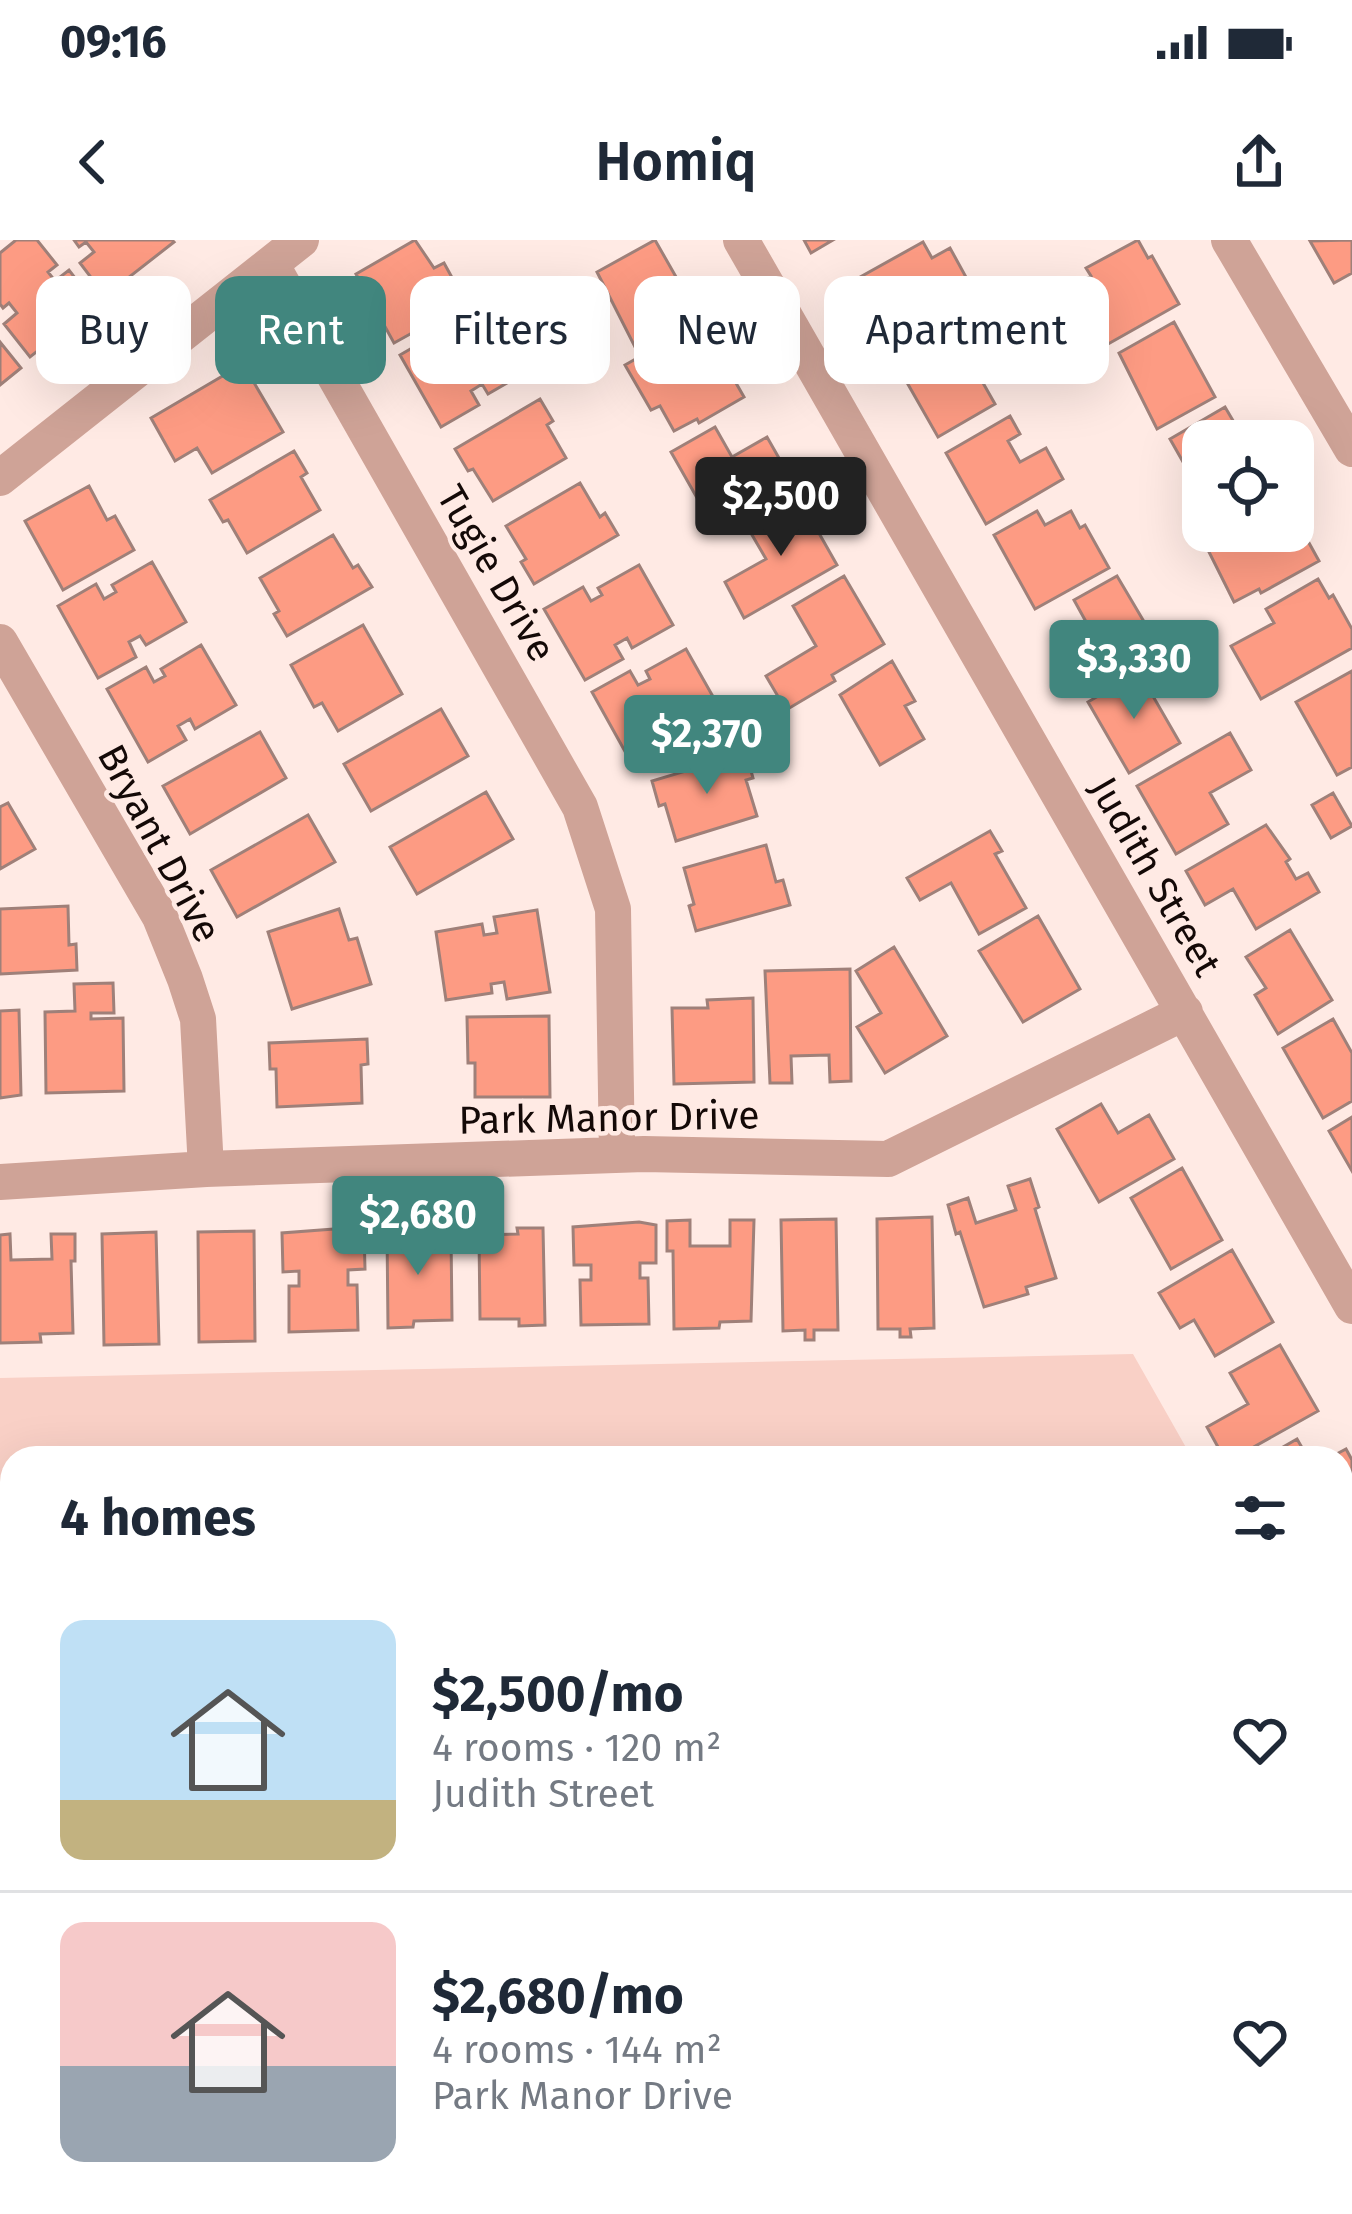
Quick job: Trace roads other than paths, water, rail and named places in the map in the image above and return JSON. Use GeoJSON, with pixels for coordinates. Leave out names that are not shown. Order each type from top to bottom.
{"type":"FeatureCollection","features":[{"type":"Feature","properties":{"kind":"street"},"geometry":{"type":"LineString","coordinates":[[0,478],[301,240]]}},
{"type":"Feature","properties":{"kind":"street","name":"Judith Street"},"geometry":{"type":"LineString","coordinates":[[741,240],[1352,1306]]}},
{"type":"Feature","properties":{"kind":"street"},"geometry":{"type":"LineString","coordinates":[[1229,240],[1352,449]]}},
{"type":"Feature","properties":{"kind":"street","name":"Tugie Drive"},"geometry":{"type":"LineString","coordinates":[[271,264],[580,807],[613,909],[616,1155]]}},
{"type":"Feature","properties":{"kind":"street","name":"Bryant Drive"},"geometry":{"type":"LineString","coordinates":[[0,643],[160,917],[185,980],[198,1019],[206,1169]]}},
{"type":"Feature","properties":{"kind":"street","name":"Park Manor Drive"},"geometry":{"type":"LineString","coordinates":[[0,1181],[616,1155],[888,1159],[1185,1012]]}}]}
